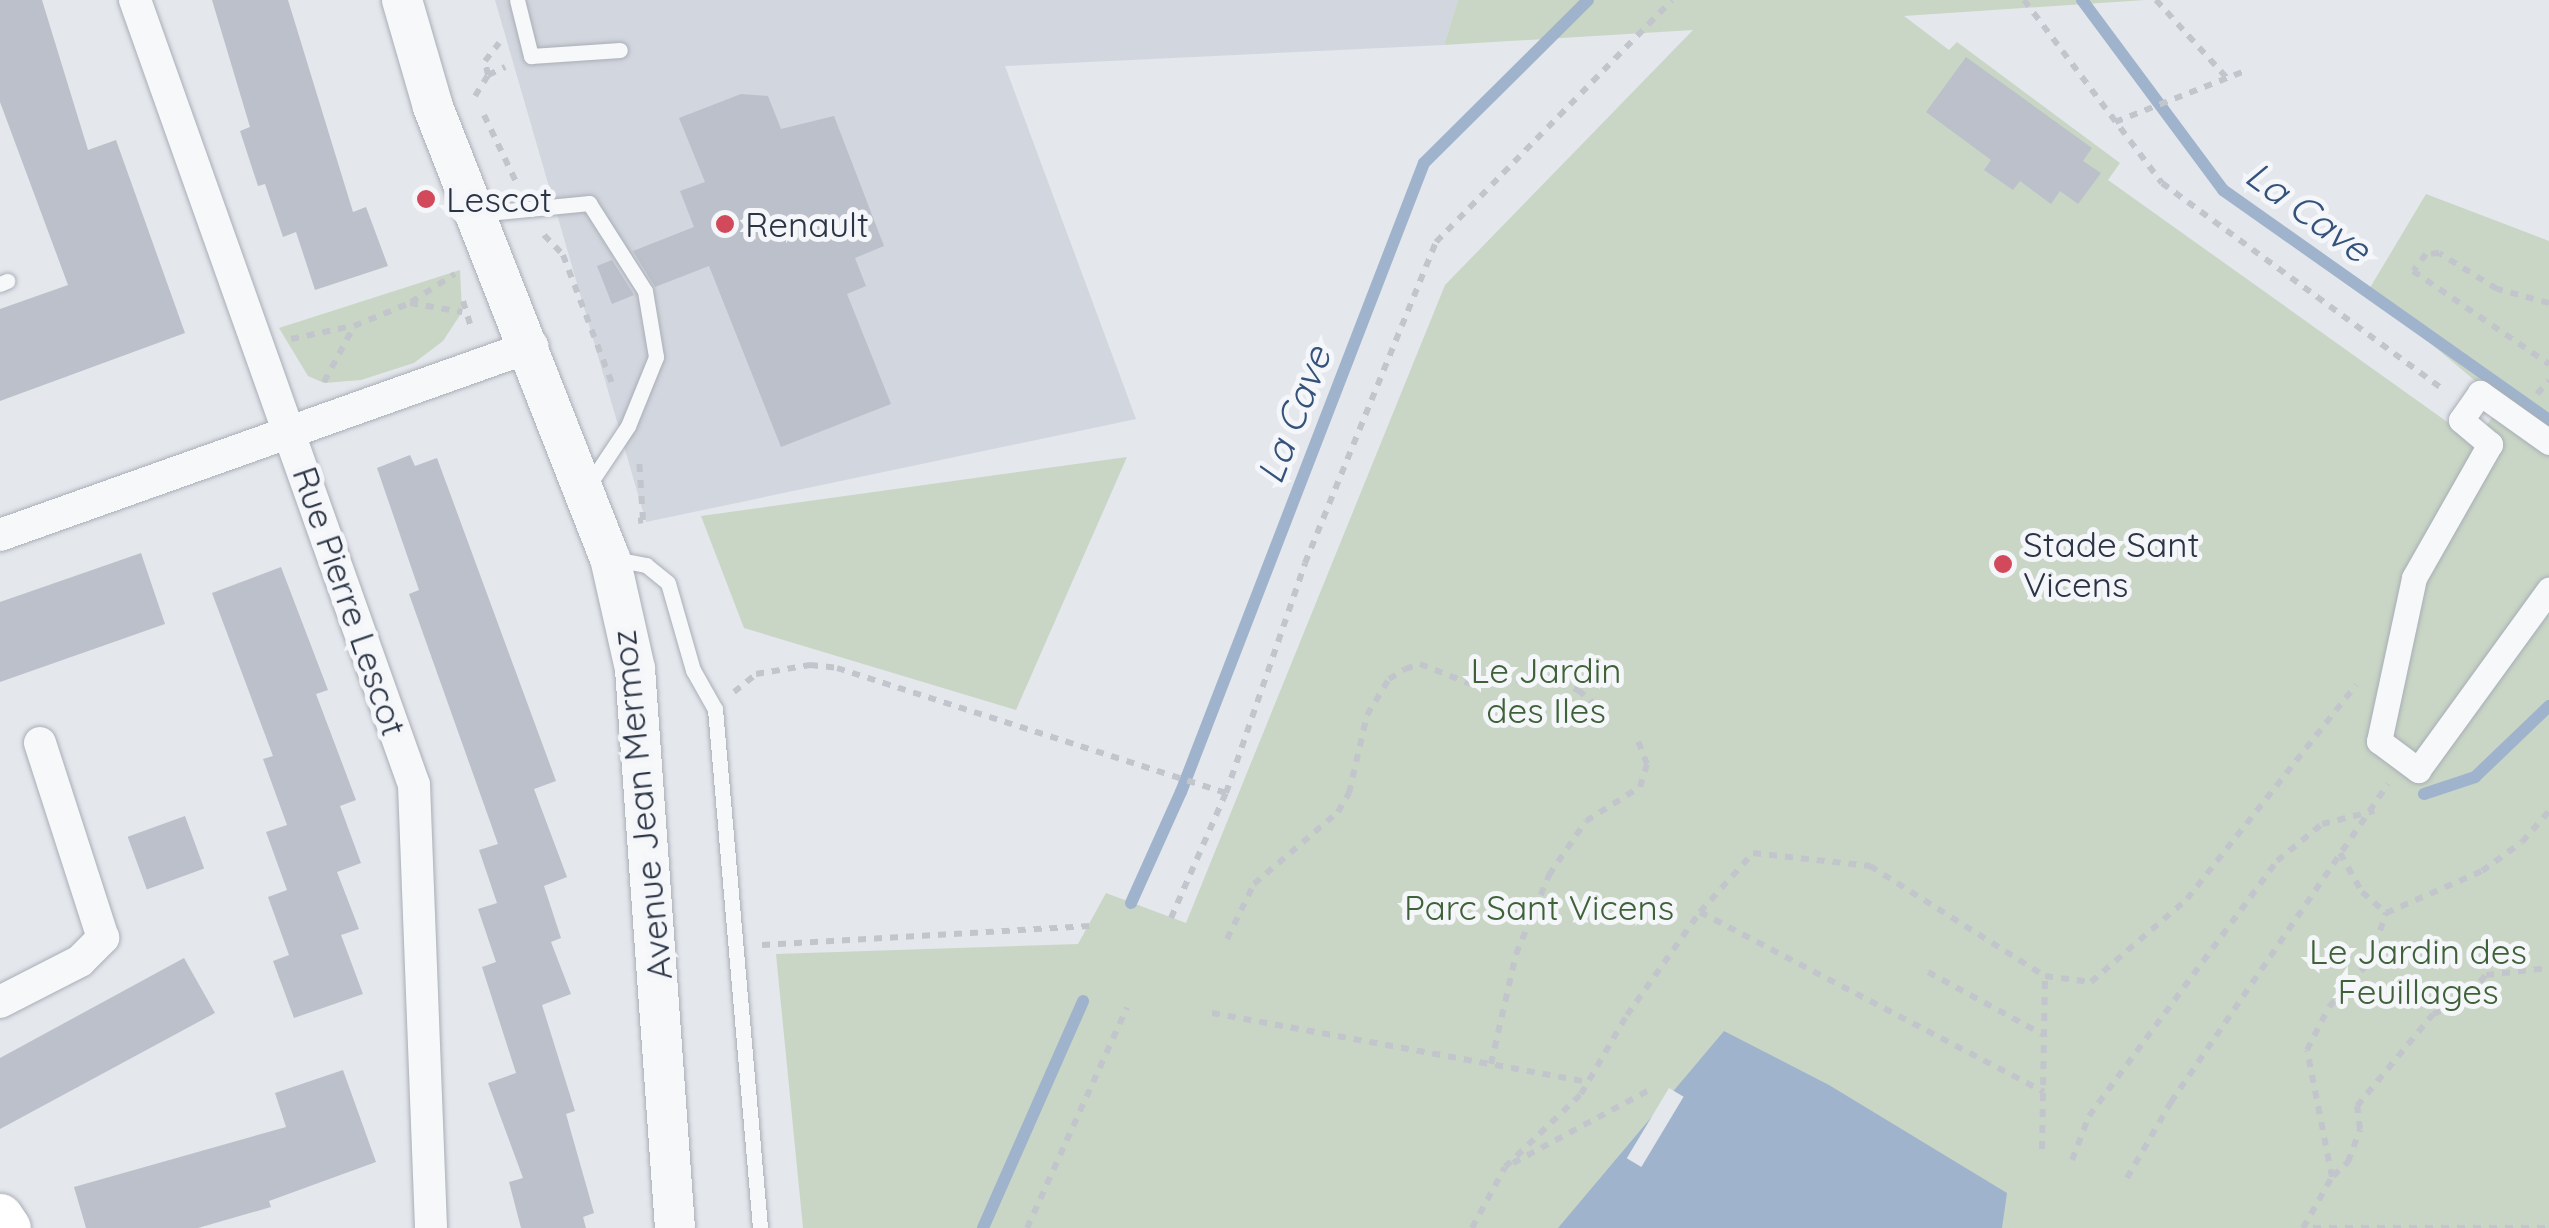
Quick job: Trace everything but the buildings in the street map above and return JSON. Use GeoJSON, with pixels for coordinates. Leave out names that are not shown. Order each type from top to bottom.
{"type":"FeatureCollection","features":[{"type":"Feature","properties":{"kind":"main road"},"geometry":{"type":"LineString","coordinates":[[0,1216],[8,1228]]}},
{"type":"Feature","properties":{"kind":"street","name":"Rue Pierre Lescot"},"geometry":{"type":"LineString","coordinates":[[135,0],[292,432],[414,785],[431,1228]]}},
{"type":"Feature","properties":{"kind":"street","name":"Avenue Jean Mermoz"},"geometry":{"type":"LineString","coordinates":[[402,0],[433,108],[588,488],[606,544],[635,668],[676,1228]]}},
{"type":"Feature","properties":{"kind":"street"},"geometry":{"type":"LineString","coordinates":[[0,536],[532,346]]}},
{"type":"Feature","properties":{"kind":"street"},"geometry":{"type":"LineString","coordinates":[[2549,442],[2480,393],[2461,420],[2490,444],[2414,578],[2379,742],[2418,770],[2549,590]]}},
{"type":"Feature","properties":{"kind":"street"},"geometry":{"type":"LineString","coordinates":[[0,1002],[80,961],[102,938],[40,742]]}},
{"type":"Feature","properties":{"kind":"lane"},"geometry":{"type":"LineString","coordinates":[[517,0],[530,56],[620,50]]}},
{"type":"Feature","properties":{"kind":"lane"},"geometry":{"type":"LineString","coordinates":[[477,214],[527,204],[589,203],[645,291],[656,357],[628,426],[588,488]]}},
{"type":"Feature","properties":{"kind":"lane"},"geometry":{"type":"LineString","coordinates":[[606,544],[646,565],[668,584],[693,670],[715,709],[760,1228]]}},
{"type":"Feature","properties":{"kind":"path"},"geometry":{"type":"LineString","coordinates":[[1171,918],[1226,793],[1305,563],[1436,242],[1672,0]]}},
{"type":"Feature","properties":{"kind":"path"},"geometry":{"type":"LineString","coordinates":[[2024,0],[2162,183],[2470,408]]}},
{"type":"Feature","properties":{"kind":"path"},"geometry":{"type":"LineString","coordinates":[[2156,0],[2227,78]]}},
{"type":"Feature","properties":{"kind":"path"},"geometry":{"type":"LineString","coordinates":[[475,96],[488,75],[512,64]]}},
{"type":"Feature","properties":{"kind":"path"},"geometry":{"type":"LineString","coordinates":[[2114,122],[2248,70]]}},
{"type":"Feature","properties":{"kind":"path"},"geometry":{"type":"LineString","coordinates":[[470,80],[527,204],[563,254],[641,470],[643,520],[606,544]]}},
{"type":"Feature","properties":{"kind":"path"},"geometry":{"type":"LineString","coordinates":[[2549,303],[2497,289],[2439,253],[2426,254],[2412,271],[2549,364]]}},
{"type":"Feature","properties":{"kind":"path"},"geometry":{"type":"LineString","coordinates":[[285,340],[354,326],[410,303],[460,270]]}},
{"type":"Feature","properties":{"kind":"path"},"geometry":{"type":"LineString","coordinates":[[410,303],[462,312]]}},
{"type":"Feature","properties":{"kind":"path"},"geometry":{"type":"LineString","coordinates":[[324,383],[354,326]]}},
{"type":"Feature","properties":{"kind":"path"},"geometry":{"type":"LineString","coordinates":[[2539,392],[2549,381]]}},
{"type":"Feature","properties":{"kind":"path"},"geometry":{"type":"LineString","coordinates":[[1227,939],[1254,884],[1338,812],[1360,751],[1367,715],[1389,679],[1420,664],[1468,683],[1528,678],[1563,684],[1605,713]]}},
{"type":"Feature","properties":{"kind":"path"},"geometry":{"type":"LineString","coordinates":[[715,709],[756,674],[810,665],[837,668],[1226,793]]}},
{"type":"Feature","properties":{"kind":"path"},"geometry":{"type":"LineString","coordinates":[[1472,1228],[1505,1168],[1588,1082],[1700,912],[1754,853],[1870,866],[2045,976],[2091,982],[2171,916],[2330,709],[2351,688],[2394,669]]}},
{"type":"Feature","properties":{"kind":"path"},"geometry":{"type":"LineString","coordinates":[[1491,1064],[1516,954],[1549,875],[1586,821],[1640,787],[1647,764],[1636,736]]}},
{"type":"Feature","properties":{"kind":"path"},"geometry":{"type":"LineString","coordinates":[[2126,1178],[2340,853],[2376,810],[2401,758]]}},
{"type":"Feature","properties":{"kind":"path"},"geometry":{"type":"LineString","coordinates":[[2072,1160],[2089,1116],[2277,861],[2322,824],[2376,810]]}},
{"type":"Feature","properties":{"kind":"path"},"geometry":{"type":"LineString","coordinates":[[2332,1177],[2307,1050],[2329,1007],[2370,961],[2386,914],[2482,871],[2522,842],[2549,812]]}},
{"type":"Feature","properties":{"kind":"path"},"geometry":{"type":"LineString","coordinates":[[2340,853],[2362,892],[2386,914]]}},
{"type":"Feature","properties":{"kind":"path"},"geometry":{"type":"LineString","coordinates":[[1700,912],[2044,1092]]}},
{"type":"Feature","properties":{"kind":"path"},"geometry":{"type":"LineString","coordinates":[[735,946],[1088,926]]}},
{"type":"Feature","properties":{"kind":"path"},"geometry":{"type":"LineString","coordinates":[[2303,1228],[2332,1177],[2348,1162],[2360,1130],[2358,1106],[2433,1014],[2458,1004],[2486,975],[2549,968]]}},
{"type":"Feature","properties":{"kind":"path"},"geometry":{"type":"LineString","coordinates":[[1928,972],[2044,1034]]}},
{"type":"Feature","properties":{"kind":"path"},"geometry":{"type":"LineString","coordinates":[[2042,1149],[2045,976]]}},
{"type":"Feature","properties":{"kind":"path"},"geometry":{"type":"LineString","coordinates":[[1028,1228],[1127,1008]]}},
{"type":"Feature","properties":{"kind":"path"},"geometry":{"type":"LineString","coordinates":[[1212,1013],[1588,1082]]}},
{"type":"Feature","properties":{"kind":"path"},"geometry":{"type":"LineString","coordinates":[[1505,1168],[1653,1088]]}},
{"type":"Feature","properties":{"kind":"path"},"geometry":{"type":"LineString","coordinates":[[2313,1228],[2549,1228]]}},
{"type":"Feature","properties":{"kind":"shaded area"},"geometry":{"type":"Polygon","coordinates":[[[495,0],[1458,0],[1444,45],[1005,66],[1136,419],[646,522],[495,0]]]}},
{"type":"Feature","properties":{"kind":"green space","name":"Parc Sant Vicens"},"geometry":{"type":"Polygon","coordinates":[[[1458,0],[2145,0],[1904,16],[1949,50],[1957,42],[2120,163],[2108,180],[2474,441],[2503,404],[2368,291],[2426,194],[2549,241],[2549,1228],[803,1228],[776,954],[1078,944],[1106,893],[1186,923],[1445,285],[1693,30],[1444,45],[1458,0]]]}},
{"type":"Feature","properties":{"kind":"green space"},"geometry":{"type":"Polygon","coordinates":[[[460,270],[462,312],[443,341],[414,363],[361,380],[324,383],[308,376],[279,328],[460,270]]]}},
{"type":"Feature","properties":{"kind":"green space"},"geometry":{"type":"Polygon","coordinates":[[[1127,457],[1016,710],[744,628],[701,516],[1127,457]]]}},
{"type":"Feature","properties":{"kind":"water"},"geometry":{"type":"Polygon","coordinates":[[[1724,1031],[1829,1085],[2007,1193],[2002,1228],[1558,1228],[1724,1031]]]}},
{"type":"Feature","properties":{"kind":"pier"},"geometry":{"type":"Polygon","coordinates":[[[1669,1088],[1684,1097],[1641,1167],[1627,1158],[1669,1088]]]}},
{"type":"Feature","properties":{"kind":"waterway","name":"La Cave"},"geometry":{"type":"LineString","coordinates":[[1131,903],[1181,792],[1424,163],[1588,0]]}},
{"type":"Feature","properties":{"kind":"waterway","name":"La Cave"},"geometry":{"type":"LineString","coordinates":[[2082,0],[2223,190],[2549,420]]}},
{"type":"Feature","properties":{"kind":"waterway"},"geometry":{"type":"LineString","coordinates":[[2424,794],[2475,777],[2549,706]]}},
{"type":"Feature","properties":{"kind":"waterway","name":"La Cave"},"geometry":{"type":"LineString","coordinates":[[983,1228],[1083,1001]]}},
{"type":"Feature","properties":{"kind":"place","name":"Lescot"},"geometry":{"type":"Point","coordinates":[426,199]}},
{"type":"Feature","properties":{"kind":"place","name":"Renault"},"geometry":{"type":"Point","coordinates":[725,224]}},
{"type":"Feature","properties":{"kind":"place","name":"Stade Sant Vicens"},"geometry":{"type":"Point","coordinates":[2003,564]}},
{"type":"Feature","properties":{"kind":"park label","name":"Le Jardin des Iles"},"geometry":{"type":"Point","coordinates":[1546,690]}},
{"type":"Feature","properties":{"kind":"park label","name":"Le Jardin des Feuillages"},"geometry":{"type":"Point","coordinates":[2418,971]}}]}
